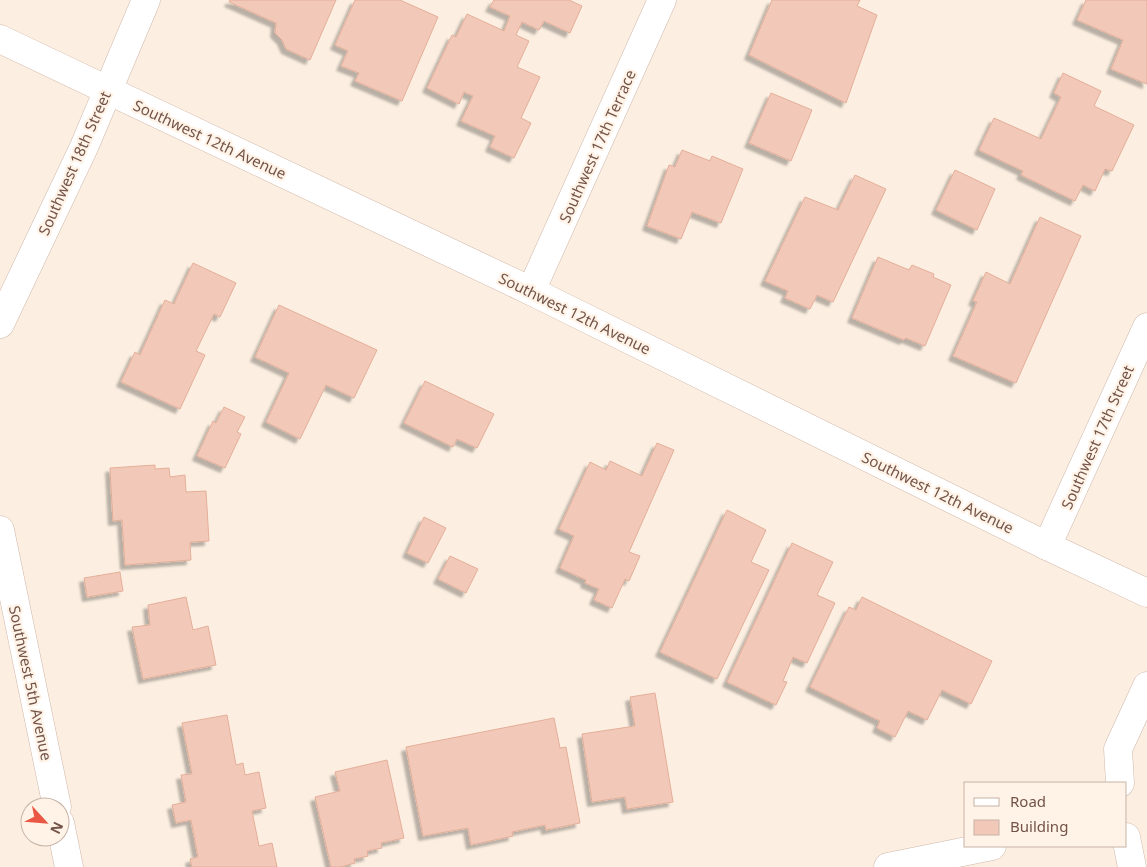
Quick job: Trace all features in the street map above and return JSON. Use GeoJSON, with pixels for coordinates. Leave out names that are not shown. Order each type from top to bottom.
{"type":"FeatureCollection","features":[{"type":"Feature","properties":{"kind":"street","name":"Southwest 18th Street"},"geometry":{"type":"LineString","coordinates":[[0,324],[84,147],[146,0]]}},
{"type":"Feature","properties":{"kind":"street","name":"Southwest 17th Terrace"},"geometry":{"type":"LineString","coordinates":[[531,291],[662,0]]}},
{"type":"Feature","properties":{"kind":"street","name":"Southwest 12th Avenue"},"geometry":{"type":"LineString","coordinates":[[0,39],[531,291],[1047,546],[1147,593]]}},
{"type":"Feature","properties":{"kind":"street","name":"Southwest 17th Street"},"geometry":{"type":"LineString","coordinates":[[1047,546],[1147,327]]}},
{"type":"Feature","properties":{"kind":"street","name":"Southwest 5th Avenue"},"geometry":{"type":"LineString","coordinates":[[0,530],[55,797]]}},
{"type":"Feature","properties":{"kind":"street"},"geometry":{"type":"LineString","coordinates":[[1120,782],[1118,749],[1147,686]]}},
{"type":"Feature","properties":{"kind":"street"},"geometry":{"type":"LineString","coordinates":[[1127,842],[1132,867]]}},
{"type":"Feature","properties":{"kind":"street"},"geometry":{"type":"LineString","coordinates":[[65,847],[69,867]]}},
{"type":"Feature","properties":{"kind":"street"},"geometry":{"type":"LineString","coordinates":[[888,867],[987,847]]}},
{"type":"Feature","properties":{"kind":"building"},"geometry":{"type":"Polygon","coordinates":[[[230,0],[336,0],[310,60],[286,49],[282,40],[275,33],[276,23],[229,2],[230,0]]]}},
{"type":"Feature","properties":{"kind":"building"},"geometry":{"type":"Polygon","coordinates":[[[355,0],[400,0],[438,17],[402,101],[355,81],[359,73],[341,66],[348,51],[335,45],[355,0]]]}},
{"type":"Feature","properties":{"kind":"building"},"geometry":{"type":"Polygon","coordinates":[[[494,0],[569,0],[582,6],[570,33],[544,21],[539,30],[522,22],[516,35],[529,41],[517,67],[540,77],[521,118],[531,123],[514,158],[490,147],[495,136],[461,121],[473,96],[464,92],[459,104],[427,88],[452,35],[456,37],[467,14],[504,31],[510,16],[490,7],[494,0]]]}},
{"type":"Feature","properties":{"kind":"building"},"geometry":{"type":"Polygon","coordinates":[[[772,0],[860,0],[857,6],[877,15],[846,103],[749,55],[772,0]]]}},
{"type":"Feature","properties":{"kind":"building"},"geometry":{"type":"Polygon","coordinates":[[[1086,0],[1147,0],[1147,84],[1111,69],[1123,40],[1077,20],[1086,0]]]}},
{"type":"Feature","properties":{"kind":"building"},"geometry":{"type":"Polygon","coordinates":[[[1063,73],[1101,91],[1094,106],[1134,125],[1112,171],[1105,169],[1095,191],[1083,185],[1075,201],[1021,175],[1023,171],[979,150],[994,118],[1041,139],[1061,97],[1054,93],[1063,73]]]}},
{"type":"Feature","properties":{"kind":"building"},"geometry":{"type":"Polygon","coordinates":[[[771,93],[812,110],[791,161],[749,143],[771,93]]]}},
{"type":"Feature","properties":{"kind":"building"},"geometry":{"type":"Polygon","coordinates":[[[682,150],[710,161],[712,156],[743,169],[721,223],[692,212],[681,239],[647,226],[669,165],[675,167],[682,150]]]}},
{"type":"Feature","properties":{"kind":"building"},"geometry":{"type":"Polygon","coordinates":[[[955,170],[995,189],[977,230],[936,210],[955,170]]]}},
{"type":"Feature","properties":{"kind":"building"},"geometry":{"type":"Polygon","coordinates":[[[855,175],[886,189],[833,302],[817,295],[810,309],[785,298],[788,291],[765,281],[805,197],[838,210],[855,175]]]}},
{"type":"Feature","properties":{"kind":"building"},"geometry":{"type":"Polygon","coordinates":[[[1040,217],[1081,236],[1016,383],[953,356],[977,302],[973,301],[986,272],[1010,284],[1040,217]]]}},
{"type":"Feature","properties":{"kind":"building"},"geometry":{"type":"Polygon","coordinates":[[[878,257],[909,270],[912,265],[934,274],[933,277],[951,285],[925,346],[906,338],[904,340],[852,318],[878,257]]]}},
{"type":"Feature","properties":{"kind":"building"},"geometry":{"type":"Polygon","coordinates":[[[193,263],[236,283],[220,317],[214,314],[196,351],[205,355],[180,409],[121,382],[135,352],[140,355],[165,300],[174,304],[193,263]]]}},
{"type":"Feature","properties":{"kind":"building"},"geometry":{"type":"Polygon","coordinates":[[[279,305],[377,350],[354,398],[326,385],[300,439],[266,422],[289,373],[255,357],[279,305]]]}},
{"type":"Feature","properties":{"kind":"building"},"geometry":{"type":"Polygon","coordinates":[[[425,381],[494,414],[477,448],[457,439],[453,447],[404,423],[425,381]]]}},
{"type":"Feature","properties":{"kind":"building"},"geometry":{"type":"Polygon","coordinates":[[[224,407],[245,417],[237,432],[241,434],[225,468],[197,456],[213,421],[216,423],[224,407]]]}},
{"type":"Feature","properties":{"kind":"building"},"geometry":{"type":"Polygon","coordinates":[[[657,443],[674,450],[629,552],[640,556],[629,581],[625,579],[612,608],[594,600],[599,589],[585,583],[586,580],[560,568],[574,536],[559,529],[590,462],[606,470],[610,461],[642,476],[657,443]]]}},
{"type":"Feature","properties":{"kind":"building"},"geometry":{"type":"Polygon","coordinates":[[[155,465],[155,469],[169,468],[170,477],[185,475],[186,492],[206,491],[209,541],[190,542],[191,560],[125,565],[122,520],[113,521],[110,468],[155,465]]]}},
{"type":"Feature","properties":{"kind":"building"},"geometry":{"type":"Polygon","coordinates":[[[727,510],[766,530],[751,562],[769,570],[717,679],[660,652],[727,510]]]}},
{"type":"Feature","properties":{"kind":"building"},"geometry":{"type":"Polygon","coordinates":[[[424,517],[446,528],[428,563],[407,553],[424,517]]]}},
{"type":"Feature","properties":{"kind":"building"},"geometry":{"type":"Polygon","coordinates":[[[792,543],[833,562],[817,595],[835,603],[807,663],[793,657],[783,681],[787,682],[776,705],[727,682],[792,543]]]}},
{"type":"Feature","properties":{"kind":"building"},"geometry":{"type":"Polygon","coordinates":[[[450,556],[478,569],[466,593],[438,579],[450,556]]]}},
{"type":"Feature","properties":{"kind":"building"},"geometry":{"type":"Polygon","coordinates":[[[120,572],[123,591],[87,597],[84,578],[120,572]]]}},
{"type":"Feature","properties":{"kind":"building"},"geometry":{"type":"Polygon","coordinates":[[[186,597],[193,630],[208,626],[216,665],[143,679],[132,627],[150,625],[148,605],[186,597]]]}},
{"type":"Feature","properties":{"kind":"building"},"geometry":{"type":"Polygon","coordinates":[[[862,597],[992,661],[971,704],[942,690],[927,720],[908,711],[895,737],[877,728],[880,721],[810,687],[849,607],[856,610],[862,597]]]}},
{"type":"Feature","properties":{"kind":"building"},"geometry":{"type":"Polygon","coordinates":[[[655,693],[673,802],[627,809],[625,797],[592,802],[582,734],[635,726],[630,697],[655,693]]]}},
{"type":"Feature","properties":{"kind":"building"},"geometry":{"type":"Polygon","coordinates":[[[227,715],[236,765],[243,763],[245,775],[259,772],[266,808],[252,811],[259,846],[272,843],[277,867],[192,867],[190,859],[198,857],[191,820],[176,823],[172,805],[186,802],[181,775],[192,774],[182,723],[227,715]]]}},
{"type":"Feature","properties":{"kind":"building"},"geometry":{"type":"Polygon","coordinates":[[[554,718],[560,748],[566,747],[580,823],[546,830],[545,825],[512,832],[513,836],[471,845],[468,828],[423,836],[406,747],[554,718]]]}},
{"type":"Feature","properties":{"kind":"building"},"geometry":{"type":"Polygon","coordinates":[[[387,760],[404,838],[381,843],[382,848],[367,851],[368,856],[354,859],[355,863],[331,867],[315,797],[340,791],[335,772],[387,760]]]}}]}
